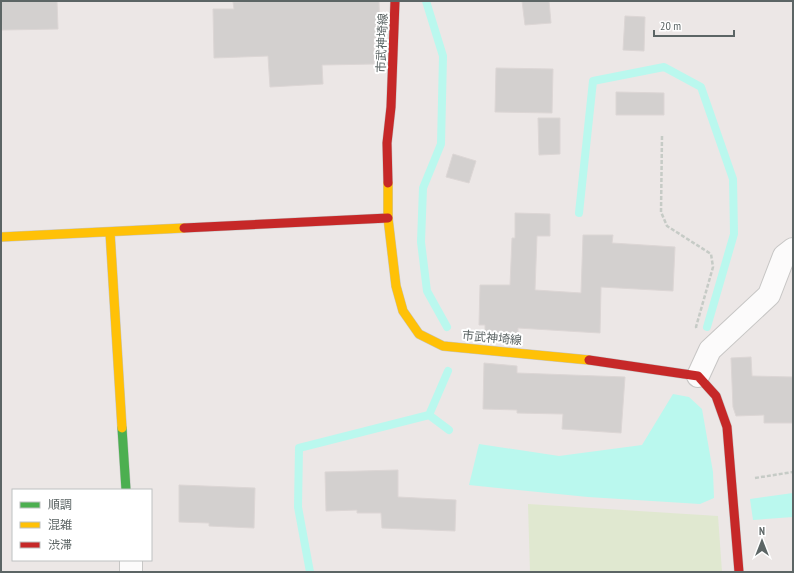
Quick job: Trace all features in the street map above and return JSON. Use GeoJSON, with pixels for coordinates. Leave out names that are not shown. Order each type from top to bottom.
{"type":"FeatureCollection","features":[{"type":"Feature","properties":{"kind":"main road","name":"市武神埼線"},"geometry":{"type":"LineString","coordinates":[[395,1],[391,107],[387,143],[388,218],[396,286],[403,311],[419,334],[443,346],[618,362],[698,376]]}},
{"type":"Feature","properties":{"kind":"main road"},"geometry":{"type":"LineString","coordinates":[[1,237],[388,218]]}},
{"type":"Feature","properties":{"kind":"main road"},"geometry":{"type":"LineString","coordinates":[[110,232],[126,489]]}},
{"type":"Feature","properties":{"kind":"main road"},"geometry":{"type":"LineString","coordinates":[[698,376],[716,396],[727,427],[733,482],[739,572]]}},
{"type":"Feature","properties":{"kind":"street"},"geometry":{"type":"LineString","coordinates":[[698,376],[710,350],[769,295],[784,256],[793,249]]}},
{"type":"Feature","properties":{"kind":"street"},"geometry":{"type":"LineString","coordinates":[[131,561],[131,572]]}},
{"type":"Feature","properties":{"kind":"path"},"geometry":{"type":"LineString","coordinates":[[662,136],[661,212],[667,226],[711,254],[713,267],[696,327],[710,350]]}},
{"type":"Feature","properties":{"kind":"path"},"geometry":{"type":"LineString","coordinates":[[733,482],[793,472]]}},
{"type":"Feature","properties":{"kind":"green space"},"geometry":{"type":"Polygon","coordinates":[[[528,504],[718,516],[722,572],[530,572],[528,504]]]}},
{"type":"Feature","properties":{"kind":"water"},"geometry":{"type":"Polygon","coordinates":[[[673,394],[689,397],[702,409],[713,472],[714,498],[700,504],[588,497],[469,485],[479,444],[559,456],[642,445],[673,394]]]}},
{"type":"Feature","properties":{"kind":"water"},"geometry":{"type":"Polygon","coordinates":[[[793,493],[793,517],[753,520],[750,499],[793,493]]]}},
{"type":"Feature","properties":{"kind":"building"},"geometry":{"type":"Polygon","coordinates":[[[1,1],[57,1],[58,29],[2,30],[1,1]]]}},
{"type":"Feature","properties":{"kind":"building"},"geometry":{"type":"Polygon","coordinates":[[[379,1],[380,38],[374,38],[374,64],[322,65],[323,84],[270,87],[268,56],[214,58],[213,9],[234,9],[233,2],[379,1]]]}},
{"type":"Feature","properties":{"kind":"building"},"geometry":{"type":"Polygon","coordinates":[[[522,1],[549,1],[551,23],[525,25],[522,1]]]}},
{"type":"Feature","properties":{"kind":"building"},"geometry":{"type":"Polygon","coordinates":[[[625,16],[645,17],[644,51],[623,50],[625,16]]]}},
{"type":"Feature","properties":{"kind":"building"},"geometry":{"type":"Polygon","coordinates":[[[496,68],[553,69],[552,113],[495,112],[496,68]]]}},
{"type":"Feature","properties":{"kind":"building"},"geometry":{"type":"Polygon","coordinates":[[[616,92],[664,93],[664,115],[616,115],[616,92]]]}},
{"type":"Feature","properties":{"kind":"building"},"geometry":{"type":"Polygon","coordinates":[[[538,118],[560,118],[560,154],[539,155],[538,118]]]}},
{"type":"Feature","properties":{"kind":"building"},"geometry":{"type":"Polygon","coordinates":[[[453,154],[476,161],[469,183],[446,177],[453,154]]]}},
{"type":"Feature","properties":{"kind":"building"},"geometry":{"type":"Polygon","coordinates":[[[515,213],[550,214],[550,236],[537,236],[535,290],[581,293],[583,235],[613,235],[612,243],[675,247],[673,291],[601,287],[600,333],[518,328],[518,341],[485,337],[485,325],[479,325],[480,285],[510,285],[512,238],[515,238],[515,213]]]}},
{"type":"Feature","properties":{"kind":"building"},"geometry":{"type":"Polygon","coordinates":[[[751,357],[752,376],[793,377],[793,423],[764,423],[764,415],[736,416],[733,407],[731,358],[751,357]]]}},
{"type":"Feature","properties":{"kind":"building"},"geometry":{"type":"Polygon","coordinates":[[[484,363],[517,366],[517,373],[625,377],[621,433],[562,429],[563,414],[517,413],[517,410],[483,409],[484,363]]]}},
{"type":"Feature","properties":{"kind":"building"},"geometry":{"type":"Polygon","coordinates":[[[398,470],[398,497],[456,500],[455,531],[382,528],[381,513],[357,513],[357,510],[326,511],[325,472],[398,470]]]}},
{"type":"Feature","properties":{"kind":"building"},"geometry":{"type":"Polygon","coordinates":[[[179,485],[255,488],[254,528],[209,526],[209,523],[179,522],[179,485]]]}},
{"type":"Feature","properties":{"kind":"waterway"},"geometry":{"type":"LineString","coordinates":[[426,1],[443,56],[441,144],[423,188],[421,242],[427,291],[447,327]]}},
{"type":"Feature","properties":{"kind":"waterway"},"geometry":{"type":"LineString","coordinates":[[579,213],[593,81],[664,67],[701,87],[733,179],[734,234],[707,327]]}},
{"type":"Feature","properties":{"kind":"waterway"},"geometry":{"type":"LineString","coordinates":[[310,572],[298,507],[299,448],[429,415],[448,371]]}},
{"type":"Feature","properties":{"kind":"waterway"},"geometry":{"type":"LineString","coordinates":[[429,415],[449,430]]}},
{"type":"Feature","properties":{"kind":"traffic: fast"},"geometry":{"type":"LineString","coordinates":[[122,428],[126,489]]}},
{"type":"Feature","properties":{"kind":"traffic: slow"},"geometry":{"type":"LineString","coordinates":[[388,183],[388,218],[396,286],[403,311],[419,334],[443,346],[589,360]]}},
{"type":"Feature","properties":{"kind":"traffic: slow"},"geometry":{"type":"LineString","coordinates":[[1,237],[184,228]]}},
{"type":"Feature","properties":{"kind":"traffic: slow"},"geometry":{"type":"LineString","coordinates":[[110,232],[122,428]]}},
{"type":"Feature","properties":{"kind":"traffic: jam"},"geometry":{"type":"LineString","coordinates":[[388,183],[387,143],[391,107],[395,1]]}},
{"type":"Feature","properties":{"kind":"traffic: jam"},"geometry":{"type":"LineString","coordinates":[[184,228],[388,218]]}},
{"type":"Feature","properties":{"kind":"traffic: jam"},"geometry":{"type":"LineString","coordinates":[[589,360],[698,376],[716,396],[727,427],[739,572]]}}]}
